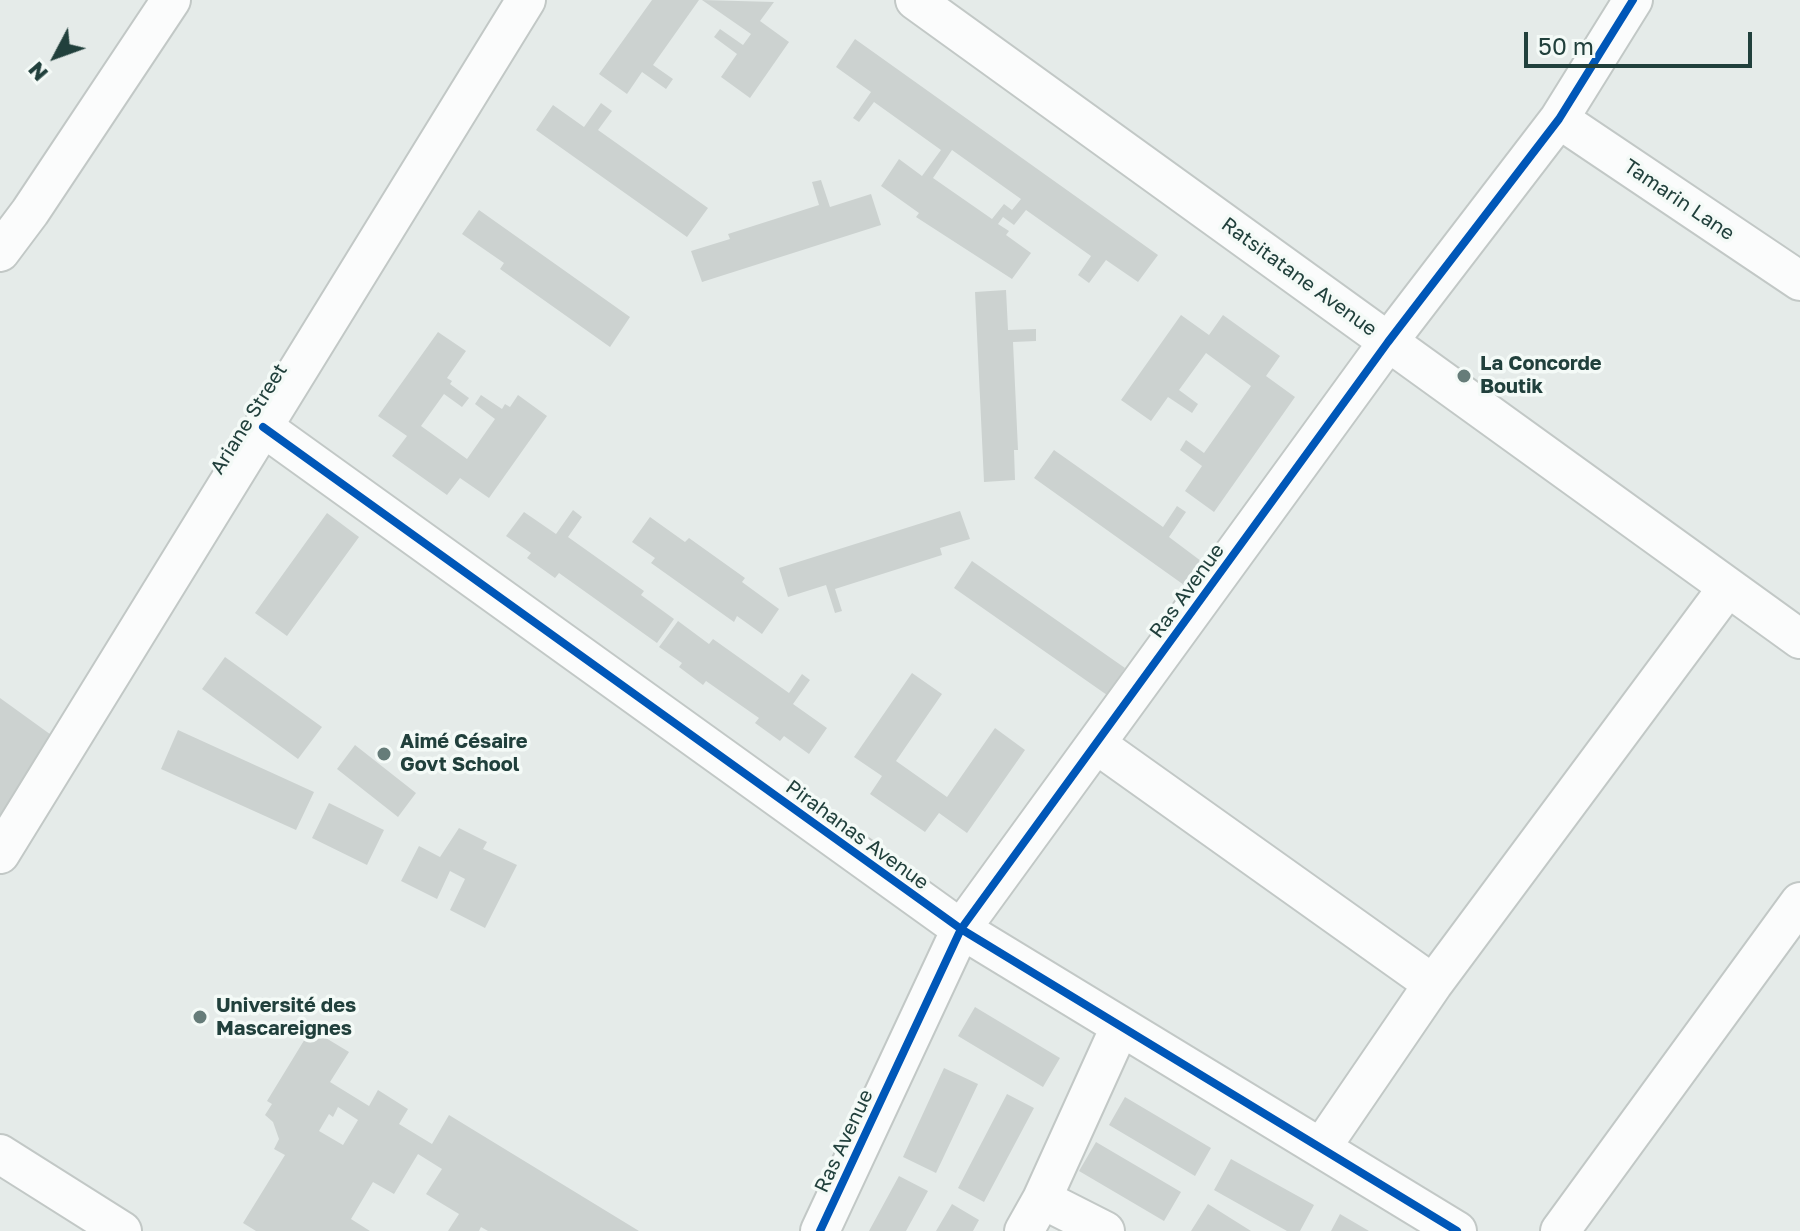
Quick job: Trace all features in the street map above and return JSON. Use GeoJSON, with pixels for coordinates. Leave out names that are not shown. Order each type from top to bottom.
{"type":"FeatureCollection","features":[{"type":"Feature","properties":{"kind":"street"},"geometry":{"type":"LineString","coordinates":[[3,241],[30,212],[171,0]]}},
{"type":"Feature","properties":{"kind":"street","name":"Ariane Street"},"geometry":{"type":"LineString","coordinates":[[0,854],[526,0]]}},
{"type":"Feature","properties":{"kind":"street","name":"Ratsitatane Avenue"},"geometry":{"type":"LineString","coordinates":[[915,0],[1800,639]]}},
{"type":"Feature","properties":{"kind":"street","name":"Ras Avenue"},"geometry":{"type":"LineString","coordinates":[[820,1231],[961,929],[1388,342],[1559,119],[1633,0]]}},
{"type":"Feature","properties":{"kind":"street","name":"Tamarin Lane"},"geometry":{"type":"LineString","coordinates":[[1559,119],[1800,281]]}},
{"type":"Feature","properties":{"kind":"street","name":"Pirahanas Avenue"},"geometry":{"type":"LineString","coordinates":[[263,427],[961,929],[1457,1231]]}},
{"type":"Feature","properties":{"kind":"street"},"geometry":{"type":"LineString","coordinates":[[1321,1148],[1433,984],[1728,587]]}},
{"type":"Feature","properties":{"kind":"street"},"geometry":{"type":"LineString","coordinates":[[1096,744],[1433,984]]}},
{"type":"Feature","properties":{"kind":"street"},"geometry":{"type":"LineString","coordinates":[[1560,1231],[1800,902]]}},
{"type":"Feature","properties":{"kind":"street"},"geometry":{"type":"LineString","coordinates":[[1105,1231],[1033,1215],[1120,1027]]}},
{"type":"Feature","properties":{"kind":"street"},"geometry":{"type":"LineString","coordinates":[[0,1154],[122,1231]]}},
{"type":"Feature","properties":{"kind":"building"},"geometry":{"type":"Polygon","coordinates":[[[652,0],[699,0],[653,65],[673,79],[666,89],[642,72],[627,94],[599,74],[652,0]]]}},
{"type":"Feature","properties":{"kind":"building"},"geometry":{"type":"Polygon","coordinates":[[[702,0],[774,2],[760,21],[789,42],[750,98],[721,77],[737,54],[714,37],[720,29],[743,45],[751,34],[702,0]]]}},
{"type":"Feature","properties":{"kind":"building"},"geometry":{"type":"Polygon","coordinates":[[[855,39],[1158,255],[1138,282],[1106,260],[1089,283],[1078,275],[1091,256],[1026,210],[1014,225],[1003,217],[998,224],[1009,231],[1006,235],[1031,253],[1012,279],[916,217],[919,213],[881,186],[899,159],[922,176],[941,150],[874,102],[859,122],[853,118],[871,92],[836,67],[855,39]],[[952,150],[933,178],[992,219],[1004,204],[1012,210],[1021,199],[952,150]]]}},
{"type":"Feature","properties":{"kind":"building"},"geometry":{"type":"Polygon","coordinates":[[[601,103],[612,111],[598,130],[708,208],[687,237],[536,130],[553,105],[584,127],[601,103]]]}},
{"type":"Feature","properties":{"kind":"building"},"geometry":{"type":"Polygon","coordinates":[[[821,180],[830,207],[871,194],[881,225],[702,282],[691,251],[730,239],[728,234],[819,205],[812,182],[821,180]]]}},
{"type":"Feature","properties":{"kind":"building"},"geometry":{"type":"Polygon","coordinates":[[[479,210],[630,317],[610,347],[500,269],[504,263],[462,234],[479,210]]]}},
{"type":"Feature","properties":{"kind":"building"},"geometry":{"type":"Polygon","coordinates":[[[1006,290],[1008,330],[1036,329],[1036,341],[1013,342],[1018,450],[1014,450],[1015,480],[984,482],[975,292],[1006,290]]]}},
{"type":"Feature","properties":{"kind":"building"},"geometry":{"type":"Polygon","coordinates":[[[1181,315],[1209,335],[1223,315],[1280,356],[1266,376],[1295,397],[1214,512],[1185,491],[1202,466],[1180,450],[1186,440],[1204,453],[1251,386],[1206,353],[1179,390],[1198,404],[1192,413],[1168,397],[1151,421],[1121,400],[1181,315]]]}},
{"type":"Feature","properties":{"kind":"building"},"geometry":{"type":"Polygon","coordinates":[[[438,332],[466,351],[447,378],[452,381],[450,384],[469,398],[462,407],[444,394],[421,426],[467,459],[495,419],[475,404],[481,395],[502,409],[505,404],[510,407],[518,395],[547,416],[489,498],[460,478],[447,495],[392,456],[407,436],[378,416],[438,332]]]}},
{"type":"Feature","properties":{"kind":"building"},"geometry":{"type":"Polygon","coordinates":[[[1054,450],[1163,527],[1177,506],[1186,512],[1169,537],[1201,561],[1184,585],[1034,478],[1054,450]]]}},
{"type":"Feature","properties":{"kind":"building"},"geometry":{"type":"Polygon","coordinates":[[[573,510],[582,517],[568,537],[644,591],[641,595],[674,619],[657,643],[559,573],[555,578],[527,558],[531,553],[506,536],[524,512],[556,534],[573,510]]]}},
{"type":"Feature","properties":{"kind":"building"},"geometry":{"type":"Polygon","coordinates":[[[960,511],[970,539],[940,548],[942,555],[835,589],[842,611],[835,613],[826,585],[788,597],[779,568],[960,511]]]}},
{"type":"Feature","properties":{"kind":"building"},"geometry":{"type":"Polygon","coordinates":[[[327,513],[359,537],[287,636],[255,613],[327,513]]]}},
{"type":"Feature","properties":{"kind":"building"},"geometry":{"type":"Polygon","coordinates":[[[650,517],[685,542],[689,538],[745,578],[742,582],[779,609],[762,634],[737,616],[734,622],[651,563],[655,558],[632,542],[650,517]]]}},
{"type":"Feature","properties":{"kind":"building"},"geometry":{"type":"Polygon","coordinates":[[[972,561],[1125,668],[1107,695],[954,588],[972,561]]]}},
{"type":"Feature","properties":{"kind":"building"},"geometry":{"type":"Polygon","coordinates":[[[678,621],[709,644],[713,639],[789,693],[802,674],[810,680],[793,704],[827,728],[809,754],[784,736],[780,741],[755,723],[759,718],[706,681],[703,685],[679,667],[682,663],[659,647],[678,621]]]}},
{"type":"Feature","properties":{"kind":"building"},"geometry":{"type":"Polygon","coordinates":[[[225,657],[322,727],[298,759],[202,689],[225,657]]]}},
{"type":"Feature","properties":{"kind":"building"},"geometry":{"type":"Polygon","coordinates":[[[912,673],[942,694],[896,761],[947,797],[995,728],[1025,750],[967,833],[939,813],[925,832],[870,794],[882,776],[854,757],[912,673]]]}},
{"type":"Feature","properties":{"kind":"building"},"geometry":{"type":"Polygon","coordinates":[[[0,698],[54,737],[0,819],[0,698]]]}},
{"type":"Feature","properties":{"kind":"building"},"geometry":{"type":"Polygon","coordinates":[[[178,730],[314,792],[296,830],[161,769],[178,730]]]}},
{"type":"Feature","properties":{"kind":"building"},"geometry":{"type":"Polygon","coordinates":[[[355,745],[416,793],[398,817],[337,769],[355,745]]]}},
{"type":"Feature","properties":{"kind":"building"},"geometry":{"type":"Polygon","coordinates":[[[329,803],[384,830],[367,865],[312,838],[329,803]]]}},
{"type":"Feature","properties":{"kind":"building"},"geometry":{"type":"Polygon","coordinates":[[[459,828],[487,842],[483,849],[517,865],[485,928],[450,910],[465,879],[450,871],[437,899],[401,881],[419,846],[440,857],[459,828]]]}},
{"type":"Feature","properties":{"kind":"building"},"geometry":{"type":"Polygon","coordinates":[[[975,1007],[1060,1058],[1043,1087],[958,1036],[975,1007]]]}},
{"type":"Feature","properties":{"kind":"building","name":"Université des Mascareignes"},"geometry":{"type":"Polygon","coordinates":[[[311,1029],[349,1052],[330,1082],[369,1106],[378,1090],[408,1109],[399,1124],[432,1144],[449,1115],[639,1231],[488,1231],[481,1227],[479,1231],[448,1231],[459,1214],[426,1194],[442,1169],[418,1154],[394,1194],[373,1182],[351,1219],[370,1231],[256,1231],[243,1223],[285,1155],[274,1149],[279,1139],[273,1122],[265,1115],[272,1104],[267,1101],[311,1029]],[[338,1107],[333,1117],[329,1114],[319,1131],[343,1145],[358,1120],[338,1107]]]}},
{"type":"Feature","properties":{"kind":"building"},"geometry":{"type":"Polygon","coordinates":[[[944,1068],[978,1084],[936,1173],[903,1157],[944,1068]]]}},
{"type":"Feature","properties":{"kind":"building"},"geometry":{"type":"Polygon","coordinates":[[[1007,1094],[1034,1108],[984,1202],[958,1188],[1007,1094]]]}},
{"type":"Feature","properties":{"kind":"building"},"geometry":{"type":"Polygon","coordinates":[[[1125,1097],[1211,1148],[1195,1176],[1109,1125],[1125,1097]]]}},
{"type":"Feature","properties":{"kind":"building"},"geometry":{"type":"Polygon","coordinates":[[[1096,1142],[1181,1192],[1164,1221],[1079,1171],[1096,1142]]]}},
{"type":"Feature","properties":{"kind":"building"},"geometry":{"type":"Polygon","coordinates":[[[1231,1159],[1314,1205],[1300,1231],[1287,1231],[1214,1190],[1231,1159]]]}},
{"type":"Feature","properties":{"kind":"building"},"geometry":{"type":"Polygon","coordinates":[[[899,1176],[928,1191],[906,1231],[869,1231],[899,1176]]]}},
{"type":"Feature","properties":{"kind":"building"},"geometry":{"type":"Polygon","coordinates":[[[952,1204],[979,1220],[973,1231],[936,1231],[952,1204]]]}},
{"type":"Feature","properties":{"kind":"building"},"geometry":{"type":"Polygon","coordinates":[[[1208,1204],[1251,1231],[1191,1231],[1208,1204]]]}},
{"type":"Feature","properties":{"kind":"building"},"geometry":{"type":"Polygon","coordinates":[[[1340,1214],[1369,1231],[1331,1231],[1340,1214]]]}},
{"type":"Feature","properties":{"kind":"cycle path"},"geometry":{"type":"LineString","coordinates":[[820,1231],[961,929],[1388,342],[1559,119],[1633,0]]}},
{"type":"Feature","properties":{"kind":"cycle path"},"geometry":{"type":"LineString","coordinates":[[263,427],[961,929],[1457,1231]]}},
{"type":"Feature","properties":{"kind":"place","name":"La Concorde Boutik"},"geometry":{"type":"Point","coordinates":[1464,376]}},
{"type":"Feature","properties":{"kind":"place","name":"Aimé Césaire Govt School"},"geometry":{"type":"Point","coordinates":[384,754]}},
{"type":"Feature","properties":{"kind":"place","name":"Université des Mascareignes"},"geometry":{"type":"Point","coordinates":[200,1017]}}]}
